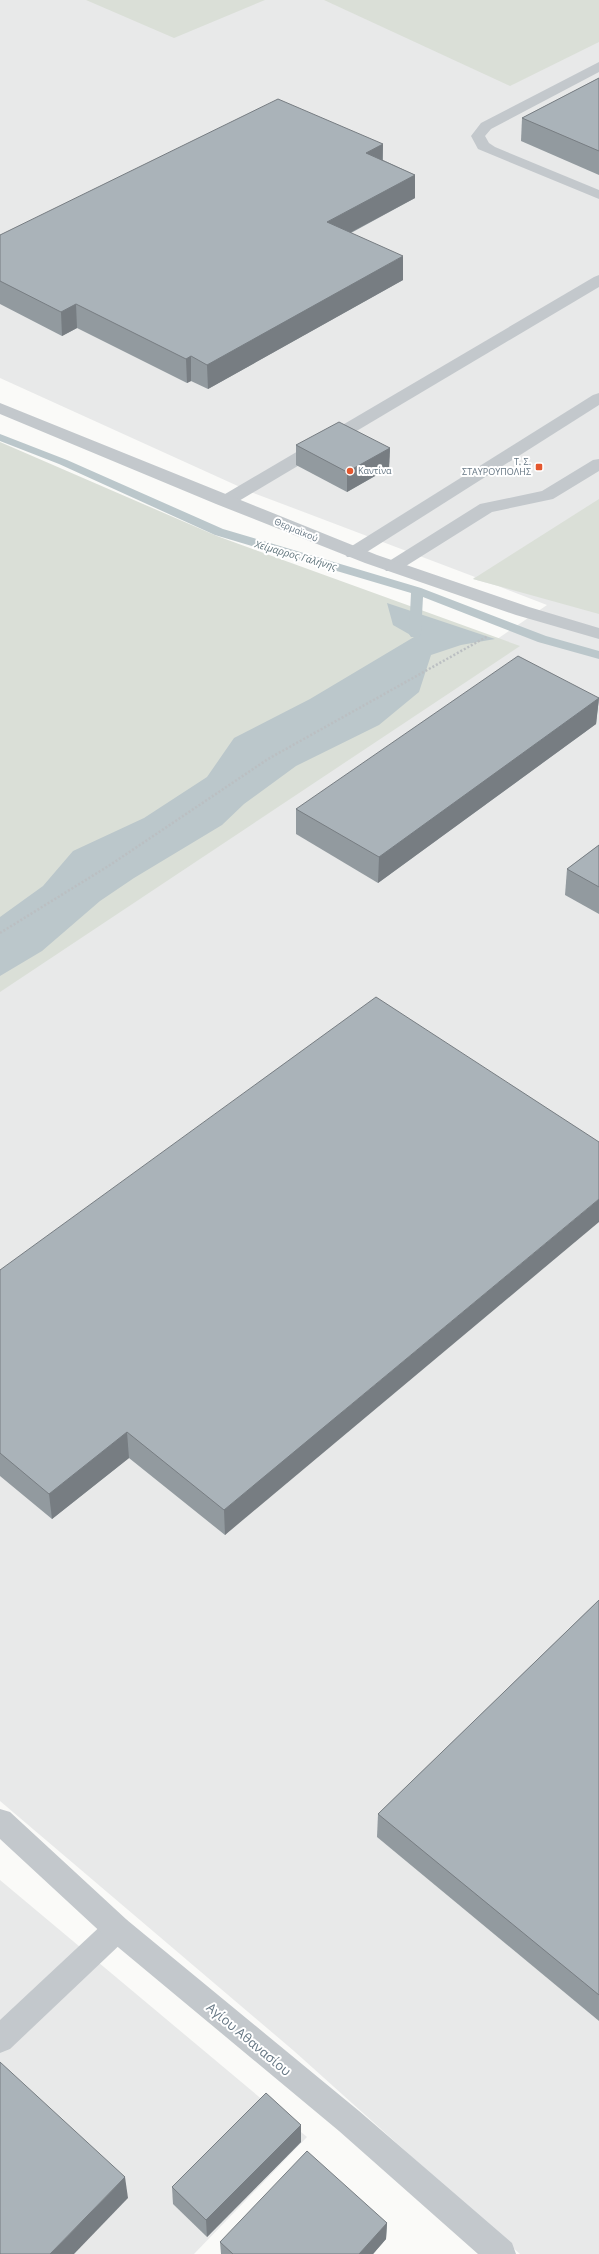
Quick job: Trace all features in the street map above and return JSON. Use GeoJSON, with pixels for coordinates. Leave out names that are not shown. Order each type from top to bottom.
{"type":"FeatureCollection","features":[{"type":"Feature","properties":{"kind":"street"},"geometry":{"type":"LineString","coordinates":[[599,66],[486,126],[478,136],[483,146],[490,150],[599,195]]}},
{"type":"Feature","properties":{"kind":"street"},"geometry":{"type":"LineString","coordinates":[[226,501],[599,280]]}},
{"type":"Feature","properties":{"kind":"street"},"geometry":{"type":"LineString","coordinates":[[354,553],[599,398]]}},
{"type":"Feature","properties":{"kind":"street","name":"Θερμαϊκού"},"geometry":{"type":"LineString","coordinates":[[0,408],[354,553],[448,588],[599,634]]}},
{"type":"Feature","properties":{"kind":"street"},"geometry":{"type":"LineString","coordinates":[[392,567],[486,508],[547,495],[599,464]]}},
{"type":"Feature","properties":{"kind":"street","name":"Αγίου Αθανασίου"},"geometry":{"type":"LineString","coordinates":[[0,1822],[117,1929],[349,2121],[500,2254]]}},
{"type":"Feature","properties":{"kind":"street"},"geometry":{"type":"LineString","coordinates":[[0,2038],[117,1929]]}},
{"type":"Feature","properties":{"kind":"path"},"geometry":{"type":"LineString","coordinates":[[0,932],[110,865],[268,759],[529,613]]}},
{"type":"Feature","properties":{"kind":"shaded area"},"geometry":{"type":"Polygon","coordinates":[[[0,0],[599,0],[599,2254],[520,2254],[294,2051],[0,1801],[0,980],[547,605],[498,586],[473,579],[475,577],[251,492],[0,378],[0,0]]]}},
{"type":"Feature","properties":{"kind":"shaded area"},"geometry":{"type":"Polygon","coordinates":[[[86,0],[265,0],[174,38],[86,0]]]}},
{"type":"Feature","properties":{"kind":"shaded area"},"geometry":{"type":"Polygon","coordinates":[[[324,0],[599,0],[599,42],[510,86],[324,0]]]}},
{"type":"Feature","properties":{"kind":"shaded area"},"geometry":{"type":"Polygon","coordinates":[[[0,442],[217,536],[520,646],[0,992],[0,442]]]}},
{"type":"Feature","properties":{"kind":"shaded area"},"geometry":{"type":"Polygon","coordinates":[[[599,499],[599,614],[473,579],[599,499]]]}},
{"type":"Feature","properties":{"kind":"shaded area"},"geometry":{"type":"Polygon","coordinates":[[[387,603],[495,639],[461,645],[431,655],[419,692],[379,725],[296,766],[244,804],[222,825],[134,878],[100,901],[42,951],[0,976],[0,917],[43,886],[73,851],[144,818],[207,777],[234,738],[310,699],[414,637],[393,625],[387,603]]]}},
{"type":"Feature","properties":{"kind":"shaded area"},"geometry":{"type":"Polygon","coordinates":[[[0,1880],[307,2137],[194,2254],[0,2254],[0,1880]]]}},
{"type":"Feature","properties":{"kind":"building"},"geometry":{"type":"Polygon","coordinates":[[[599,78],[599,151],[522,118],[599,78]]]}},
{"type":"Feature","properties":{"kind":"building"},"geometry":{"type":"Polygon","coordinates":[[[278,99],[383,144],[366,153],[415,175],[327,222],[403,256],[207,365],[191,356],[186,359],[76,304],[61,312],[0,281],[0,235],[278,99]]]}},
{"type":"Feature","properties":{"kind":"building"},"geometry":{"type":"Polygon","coordinates":[[[339,422],[390,448],[347,472],[296,445],[339,422]]]}},
{"type":"Feature","properties":{"kind":"building"},"geometry":{"type":"Polygon","coordinates":[[[518,656],[599,698],[379,857],[296,809],[518,656]]]}},
{"type":"Feature","properties":{"kind":"building"},"geometry":{"type":"Polygon","coordinates":[[[599,845],[599,887],[567,869],[599,845]]]}},
{"type":"Feature","properties":{"kind":"building"},"geometry":{"type":"Polygon","coordinates":[[[376,997],[599,1142],[599,1199],[224,1510],[127,1432],[49,1494],[0,1453],[0,1270],[376,997]]]}},
{"type":"Feature","properties":{"kind":"building"},"geometry":{"type":"Polygon","coordinates":[[[599,1600],[599,1995],[378,1814],[599,1600]]]}},
{"type":"Feature","properties":{"kind":"building"},"geometry":{"type":"Polygon","coordinates":[[[0,2062],[125,2177],[50,2254],[0,2254],[0,2062]]]}},
{"type":"Feature","properties":{"kind":"building"},"geometry":{"type":"Polygon","coordinates":[[[266,2093],[301,2125],[206,2220],[172,2187],[266,2093]]]}},
{"type":"Feature","properties":{"kind":"building"},"geometry":{"type":"Polygon","coordinates":[[[307,2151],[387,2223],[359,2254],[233,2254],[220,2242],[307,2151]]]}},
{"type":"Feature","properties":{"kind":"waterway","name":"Χείμαρρος Γαλήνης"},"geometry":{"type":"LineString","coordinates":[[0,437],[63,462],[219,532],[417,591]]}},
{"type":"Feature","properties":{"kind":"waterway"},"geometry":{"type":"LineString","coordinates":[[415,634],[417,591]]}},
{"type":"Feature","properties":{"kind":"waterway","name":"Χείμαρρος Γαλήνης"},"geometry":{"type":"LineString","coordinates":[[417,591],[542,639],[599,655]]}},
{"type":"Feature","properties":{"kind":"place","name":"Τ. Σ. ΣΤΑΥΡΟΥΠΟΛΗΣ"},"geometry":{"type":"Point","coordinates":[539,467]}},
{"type":"Feature","properties":{"kind":"place","name":"Καντίνα"},"geometry":{"type":"Point","coordinates":[350,471]}}]}
